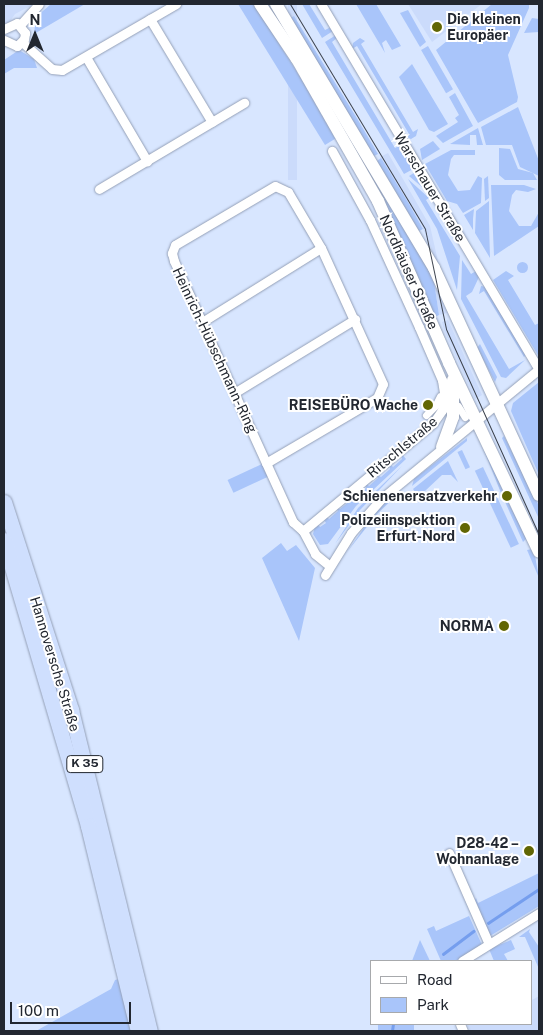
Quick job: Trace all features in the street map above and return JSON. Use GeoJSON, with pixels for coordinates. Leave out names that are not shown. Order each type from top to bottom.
{"type":"FeatureCollection","features":[{"type":"Feature","properties":{"kind":"highway","name":"Hannoversche Straße"},"geometry":{"type":"LineString","coordinates":[[4,502],[71,710],[150,1031]]}},
{"type":"Feature","properties":{"kind":"highway","name":"Hannoversche Straße"},"geometry":{"type":"LineString","coordinates":[[4,540],[88,826],[138,1031]]}},
{"type":"Feature","properties":{"kind":"main road","name":"Nordhäuser Straße"},"geometry":{"type":"LineString","coordinates":[[260,4],[297,59],[378,201],[449,363],[471,419],[539,552]]}},
{"type":"Feature","properties":{"kind":"main road","name":"Nordhäuser Straße"},"geometry":{"type":"LineString","coordinates":[[276,4],[412,228],[497,403],[539,496]]}},
{"type":"Feature","properties":{"kind":"main road"},"geometry":{"type":"LineString","coordinates":[[442,447],[451,424],[455,404],[449,363]]}},
{"type":"Feature","properties":{"kind":"street"},"geometry":{"type":"LineString","coordinates":[[20,25],[39,4]]}},
{"type":"Feature","properties":{"kind":"street"},"geometry":{"type":"LineString","coordinates":[[4,53],[7,43],[22,42],[56,70],[86,57],[176,4]]}},
{"type":"Feature","properties":{"kind":"street","name":"Warschauer Straße"},"geometry":{"type":"LineString","coordinates":[[321,4],[539,369]]}},
{"type":"Feature","properties":{"kind":"street"},"geometry":{"type":"LineString","coordinates":[[150,19],[212,122]]}},
{"type":"Feature","properties":{"kind":"street"},"geometry":{"type":"LineString","coordinates":[[4,29],[10,24],[20,25]]}},
{"type":"Feature","properties":{"kind":"street"},"geometry":{"type":"LineString","coordinates":[[20,25],[25,33],[22,42]]}},
{"type":"Feature","properties":{"kind":"street"},"geometry":{"type":"LineString","coordinates":[[86,57],[147,160]]}},
{"type":"Feature","properties":{"kind":"street"},"geometry":{"type":"LineString","coordinates":[[100,189],[244,103]]}},
{"type":"Feature","properties":{"kind":"street","name":"Ritschlstraße"},"geometry":{"type":"LineString","coordinates":[[303,531],[433,423],[442,410],[445,399],[442,380],[382,246],[332,151]]}},
{"type":"Feature","properties":{"kind":"street","name":"Heinrich-Hübschmann-Ring"},"geometry":{"type":"LineString","coordinates":[[266,463],[377,398],[382,392],[383,384],[321,248],[288,192],[275,186],[175,245],[174,261],[202,322],[234,393],[266,463],[293,522],[303,531],[309,547],[330,566]]}},
{"type":"Feature","properties":{"kind":"street"},"geometry":{"type":"LineString","coordinates":[[202,322],[321,248]]}},
{"type":"Feature","properties":{"kind":"street"},"geometry":{"type":"LineString","coordinates":[[234,393],[354,319]]}},
{"type":"Feature","properties":{"kind":"street"},"geometry":{"type":"LineString","coordinates":[[326,575],[330,566],[365,516],[471,419],[497,403],[539,369]]}},
{"type":"Feature","properties":{"kind":"street"},"geometry":{"type":"LineString","coordinates":[[440,433],[451,401]]}},
{"type":"Feature","properties":{"kind":"street","name":"Ritschlstraße"},"geometry":{"type":"LineString","coordinates":[[426,415],[436,406],[451,401]]}},
{"type":"Feature","properties":{"kind":"street","name":"Nordhäuser Straße"},"geometry":{"type":"LineString","coordinates":[[451,401],[471,419]]}},
{"type":"Feature","properties":{"kind":"street"},"geometry":{"type":"LineString","coordinates":[[449,853],[489,944]]}},
{"type":"Feature","properties":{"kind":"street"},"geometry":{"type":"LineString","coordinates":[[464,960],[539,913]]}},
{"type":"Feature","properties":{"kind":"shaded area"},"geometry":{"type":"Polygon","coordinates":[[[4,4],[34,4],[15,14],[4,30],[4,4]]]}},
{"type":"Feature","properties":{"kind":"shaded area"},"geometry":{"type":"Polygon","coordinates":[[[288,4],[297,4],[297,180],[288,180],[288,4]]]}},
{"type":"Feature","properties":{"kind":"shaded area","name":"Die kleinen Europäer"},"geometry":{"type":"Polygon","coordinates":[[[408,4],[482,4],[432,42],[408,4]]]}},
{"type":"Feature","properties":{"kind":"shaded area"},"geometry":{"type":"Polygon","coordinates":[[[388,153],[430,226],[440,270],[422,226],[380,157],[388,153]]]}},
{"type":"Feature","properties":{"kind":"shaded area"},"geometry":{"type":"Polygon","coordinates":[[[433,275],[443,295],[447,313],[439,315],[433,275]]]}},
{"type":"Feature","properties":{"kind":"shaded area"},"geometry":{"type":"Polygon","coordinates":[[[448,320],[482,395],[475,399],[444,330],[442,322],[448,320]]]}},
{"type":"Feature","properties":{"kind":"shaded area"},"geometry":{"type":"Polygon","coordinates":[[[539,996],[539,1031],[470,1031],[467,1025],[533,1025],[533,999],[539,996]]]}},
{"type":"Feature","properties":{"kind":"green space"},"geometry":{"type":"Polygon","coordinates":[[[51,4],[85,4],[34,34],[36,17],[51,4]]]}},
{"type":"Feature","properties":{"kind":"green space"},"geometry":{"type":"Polygon","coordinates":[[[238,4],[254,4],[338,137],[325,145],[238,4]]]}},
{"type":"Feature","properties":{"kind":"green space"},"geometry":{"type":"Polygon","coordinates":[[[302,4],[309,4],[325,30],[331,27],[333,31],[322,38],[302,4]]]}},
{"type":"Feature","properties":{"kind":"green space"},"geometry":{"type":"Polygon","coordinates":[[[356,4],[376,4],[401,46],[392,50],[386,40],[382,43],[385,53],[356,4]]]}},
{"type":"Feature","properties":{"kind":"green space"},"geometry":{"type":"Polygon","coordinates":[[[492,4],[529,4],[529,8],[508,55],[518,97],[517,102],[478,123],[436,50],[492,4]]]}},
{"type":"Feature","properties":{"kind":"green space"},"geometry":{"type":"Polygon","coordinates":[[[408,10],[426,42],[420,47],[400,13],[408,10]]]}},
{"type":"Feature","properties":{"kind":"green space"},"geometry":{"type":"Polygon","coordinates":[[[294,16],[378,154],[374,156],[291,18],[294,16]]]}},
{"type":"Feature","properties":{"kind":"green space"},"geometry":{"type":"Polygon","coordinates":[[[532,18],[539,19],[539,32],[524,33],[532,18]]]}},
{"type":"Feature","properties":{"kind":"green space"},"geometry":{"type":"Polygon","coordinates":[[[336,35],[337,38],[332,42],[395,148],[401,145],[415,168],[404,174],[325,42],[336,35]]]}},
{"type":"Feature","properties":{"kind":"green space"},"geometry":{"type":"Polygon","coordinates":[[[360,38],[365,41],[361,44],[413,132],[418,129],[416,136],[411,139],[405,137],[409,134],[357,46],[352,49],[353,43],[360,38]]]}},
{"type":"Feature","properties":{"kind":"green space"},"geometry":{"type":"Polygon","coordinates":[[[428,46],[453,89],[446,93],[421,50],[428,46]]]}},
{"type":"Feature","properties":{"kind":"green space"},"geometry":{"type":"Polygon","coordinates":[[[19,50],[34,59],[37,68],[14,68],[4,74],[4,60],[19,50]]]}},
{"type":"Feature","properties":{"kind":"green space"},"geometry":{"type":"Polygon","coordinates":[[[412,64],[448,124],[434,132],[429,130],[399,77],[412,64]]]}},
{"type":"Feature","properties":{"kind":"green space"},"geometry":{"type":"Polygon","coordinates":[[[455,93],[473,126],[443,143],[436,136],[458,122],[455,118],[459,115],[449,97],[455,93]]]}},
{"type":"Feature","properties":{"kind":"green space"},"geometry":{"type":"Polygon","coordinates":[[[518,107],[539,161],[539,176],[520,167],[512,145],[486,145],[481,127],[518,107]]]}},
{"type":"Feature","properties":{"kind":"green space"},"geometry":{"type":"Polygon","coordinates":[[[478,128],[483,145],[477,145],[476,135],[470,135],[470,145],[450,144],[478,128]]]}},
{"type":"Feature","properties":{"kind":"green space"},"geometry":{"type":"Polygon","coordinates":[[[433,141],[440,149],[422,160],[420,149],[433,141]]]}},
{"type":"Feature","properties":{"kind":"green space"},"geometry":{"type":"Polygon","coordinates":[[[499,148],[510,149],[518,169],[533,173],[537,180],[505,180],[499,175],[499,148]]]}},
{"type":"Feature","properties":{"kind":"green space"},"geometry":{"type":"Polygon","coordinates":[[[451,150],[475,150],[475,155],[454,155],[451,159],[448,175],[458,191],[470,190],[478,176],[482,178],[481,203],[463,213],[457,204],[447,201],[425,164],[451,150]]]}},
{"type":"Feature","properties":{"kind":"green space"},"geometry":{"type":"Polygon","coordinates":[[[381,158],[423,229],[419,231],[377,161],[381,158]]]}},
{"type":"Feature","properties":{"kind":"green space"},"geometry":{"type":"Polygon","coordinates":[[[369,166],[433,275],[439,315],[433,318],[402,241],[365,168],[369,166]]]}},
{"type":"Feature","properties":{"kind":"green space"},"geometry":{"type":"Polygon","coordinates":[[[417,171],[429,193],[409,176],[417,171]]]}},
{"type":"Feature","properties":{"kind":"green space"},"geometry":{"type":"Polygon","coordinates":[[[488,176],[489,198],[485,201],[484,179],[488,176]]]}},
{"type":"Feature","properties":{"kind":"green space"},"geometry":{"type":"Polygon","coordinates":[[[408,179],[429,198],[426,200],[460,256],[457,290],[437,229],[408,179]]]}},
{"type":"Feature","properties":{"kind":"green space"},"geometry":{"type":"Polygon","coordinates":[[[491,185],[524,185],[536,189],[528,192],[516,190],[512,195],[509,211],[519,226],[531,226],[539,212],[539,226],[494,256],[491,185]]]}},
{"type":"Feature","properties":{"kind":"green space"},"geometry":{"type":"Polygon","coordinates":[[[489,201],[490,258],[475,233],[476,211],[489,201]]]}},
{"type":"Feature","properties":{"kind":"green space"},"geometry":{"type":"Polygon","coordinates":[[[474,209],[473,219],[473,230],[464,215],[474,209]]]}},
{"type":"Feature","properties":{"kind":"green space"},"geometry":{"type":"Polygon","coordinates":[[[462,260],[471,274],[476,271],[479,277],[472,292],[466,296],[509,369],[525,360],[506,378],[501,377],[461,299],[462,260]]]}},
{"type":"Feature","properties":{"kind":"green space"},"geometry":{"type":"Polygon","coordinates":[[[520,262],[524,262],[527,267],[526,271],[520,272],[517,269],[517,265],[520,262]]]}},
{"type":"Feature","properties":{"kind":"green space"},"geometry":{"type":"Polygon","coordinates":[[[506,271],[514,276],[508,280],[535,325],[539,323],[539,357],[493,280],[506,271]]]}},
{"type":"Feature","properties":{"kind":"green space"},"geometry":{"type":"Polygon","coordinates":[[[481,286],[486,287],[526,355],[524,357],[484,291],[479,294],[481,286]]]}},
{"type":"Feature","properties":{"kind":"green space"},"geometry":{"type":"Polygon","coordinates":[[[480,344],[497,377],[495,382],[477,348],[480,344]]]}},
{"type":"Feature","properties":{"kind":"green space"},"geometry":{"type":"Polygon","coordinates":[[[539,382],[539,475],[511,411],[513,403],[539,382]]]}},
{"type":"Feature","properties":{"kind":"green space"},"geometry":{"type":"Polygon","coordinates":[[[504,436],[539,506],[539,519],[502,438],[504,436]]]}},
{"type":"Feature","properties":{"kind":"green space"},"geometry":{"type":"Polygon","coordinates":[[[467,438],[467,441],[412,486],[414,479],[467,438]]]}},
{"type":"Feature","properties":{"kind":"green space"},"geometry":{"type":"Polygon","coordinates":[[[483,448],[504,492],[501,493],[483,448]]]}},
{"type":"Feature","properties":{"kind":"green space"},"geometry":{"type":"Polygon","coordinates":[[[462,450],[470,467],[465,469],[457,452],[462,450]]]}},
{"type":"Feature","properties":{"kind":"green space"},"geometry":{"type":"Polygon","coordinates":[[[401,453],[406,459],[356,506],[328,544],[320,545],[313,534],[316,522],[320,527],[326,523],[322,517],[325,515],[329,519],[338,511],[335,507],[340,509],[350,501],[349,495],[352,499],[357,496],[354,492],[359,494],[366,488],[365,482],[369,486],[378,478],[375,474],[381,477],[390,469],[389,463],[393,467],[402,459],[401,453]]]}},
{"type":"Feature","properties":{"kind":"green space"},"geometry":{"type":"Polygon","coordinates":[[[448,461],[458,482],[451,475],[442,475],[425,491],[415,492],[413,489],[448,461]]]}},
{"type":"Feature","properties":{"kind":"green space"},"geometry":{"type":"Polygon","coordinates":[[[262,464],[268,477],[233,493],[228,480],[262,464]]]}},
{"type":"Feature","properties":{"kind":"green space"},"geometry":{"type":"Polygon","coordinates":[[[402,466],[360,510],[335,544],[358,508],[402,466]]]}},
{"type":"Feature","properties":{"kind":"green space"},"geometry":{"type":"Polygon","coordinates":[[[483,467],[519,544],[511,548],[475,471],[483,467]]]}},
{"type":"Feature","properties":{"kind":"green space"},"geometry":{"type":"Polygon","coordinates":[[[398,494],[377,514],[347,552],[375,512],[390,497],[398,494]]]}},
{"type":"Feature","properties":{"kind":"green space"},"geometry":{"type":"Polygon","coordinates":[[[504,494],[527,538],[523,542],[502,495],[504,494]]]}},
{"type":"Feature","properties":{"kind":"green space"},"geometry":{"type":"Polygon","coordinates":[[[281,543],[287,551],[296,545],[315,568],[299,641],[262,558],[281,543]]]}},
{"type":"Feature","properties":{"kind":"green space"},"geometry":{"type":"Polygon","coordinates":[[[532,549],[535,556],[539,578],[527,550],[532,549]]]}},
{"type":"Feature","properties":{"kind":"green space"},"geometry":{"type":"Polygon","coordinates":[[[539,873],[539,906],[490,936],[474,901],[476,898],[478,903],[539,873]]]}},
{"type":"Feature","properties":{"kind":"green space"},"geometry":{"type":"Polygon","coordinates":[[[469,916],[482,945],[458,960],[441,960],[427,929],[434,926],[436,931],[469,916]]]}},
{"type":"Feature","properties":{"kind":"green space"},"geometry":{"type":"Polygon","coordinates":[[[530,929],[529,932],[539,947],[539,969],[525,937],[519,937],[530,929]]]}},
{"type":"Feature","properties":{"kind":"green space"},"geometry":{"type":"Polygon","coordinates":[[[420,940],[430,960],[412,960],[420,940]]]}},
{"type":"Feature","properties":{"kind":"green space"},"geometry":{"type":"Polygon","coordinates":[[[511,940],[515,949],[504,954],[507,960],[494,960],[489,949],[511,940]]]}},
{"type":"Feature","properties":{"kind":"green space"},"geometry":{"type":"Polygon","coordinates":[[[119,979],[131,1031],[36,1031],[111,989],[115,980],[119,979]]]}},
{"type":"Feature","properties":{"kind":"green space"},"geometry":{"type":"Polygon","coordinates":[[[378,1025],[414,1025],[414,1031],[378,1031],[378,1025]]]}},
{"type":"Feature","properties":{"kind":"waterway"},"geometry":{"type":"LineString","coordinates":[[488,923],[539,889]]}},
{"type":"Feature","properties":{"kind":"waterway"},"geometry":{"type":"LineString","coordinates":[[443,954],[473,931]]}},
{"type":"Feature","properties":{"kind":"waterway"},"geometry":{"type":"LineString","coordinates":[[392,1031],[393,1025]]}},
{"type":"Feature","properties":{"kind":"tram line"},"geometry":{"type":"LineString","coordinates":[[290,4],[425,229],[446,329],[539,535]]}},
{"type":"Feature","properties":{"kind":"place","name":"Die kleinen Europäer"},"geometry":{"type":"Point","coordinates":[437,27]}},
{"type":"Feature","properties":{"kind":"place","name":"REISEBÜRO Wache"},"geometry":{"type":"Point","coordinates":[428,405]}},
{"type":"Feature","properties":{"kind":"place","name":"Schienenersatzverkehr"},"geometry":{"type":"Point","coordinates":[507,496]}},
{"type":"Feature","properties":{"kind":"place","name":"Polizeiinspektion Erfurt-Nord"},"geometry":{"type":"Point","coordinates":[465,528]}},
{"type":"Feature","properties":{"kind":"place","name":"NORMA"},"geometry":{"type":"Point","coordinates":[504,626]}},
{"type":"Feature","properties":{"kind":"place","name":"D28-42 – Wohnanlage"},"geometry":{"type":"Point","coordinates":[529,851]}}]}
